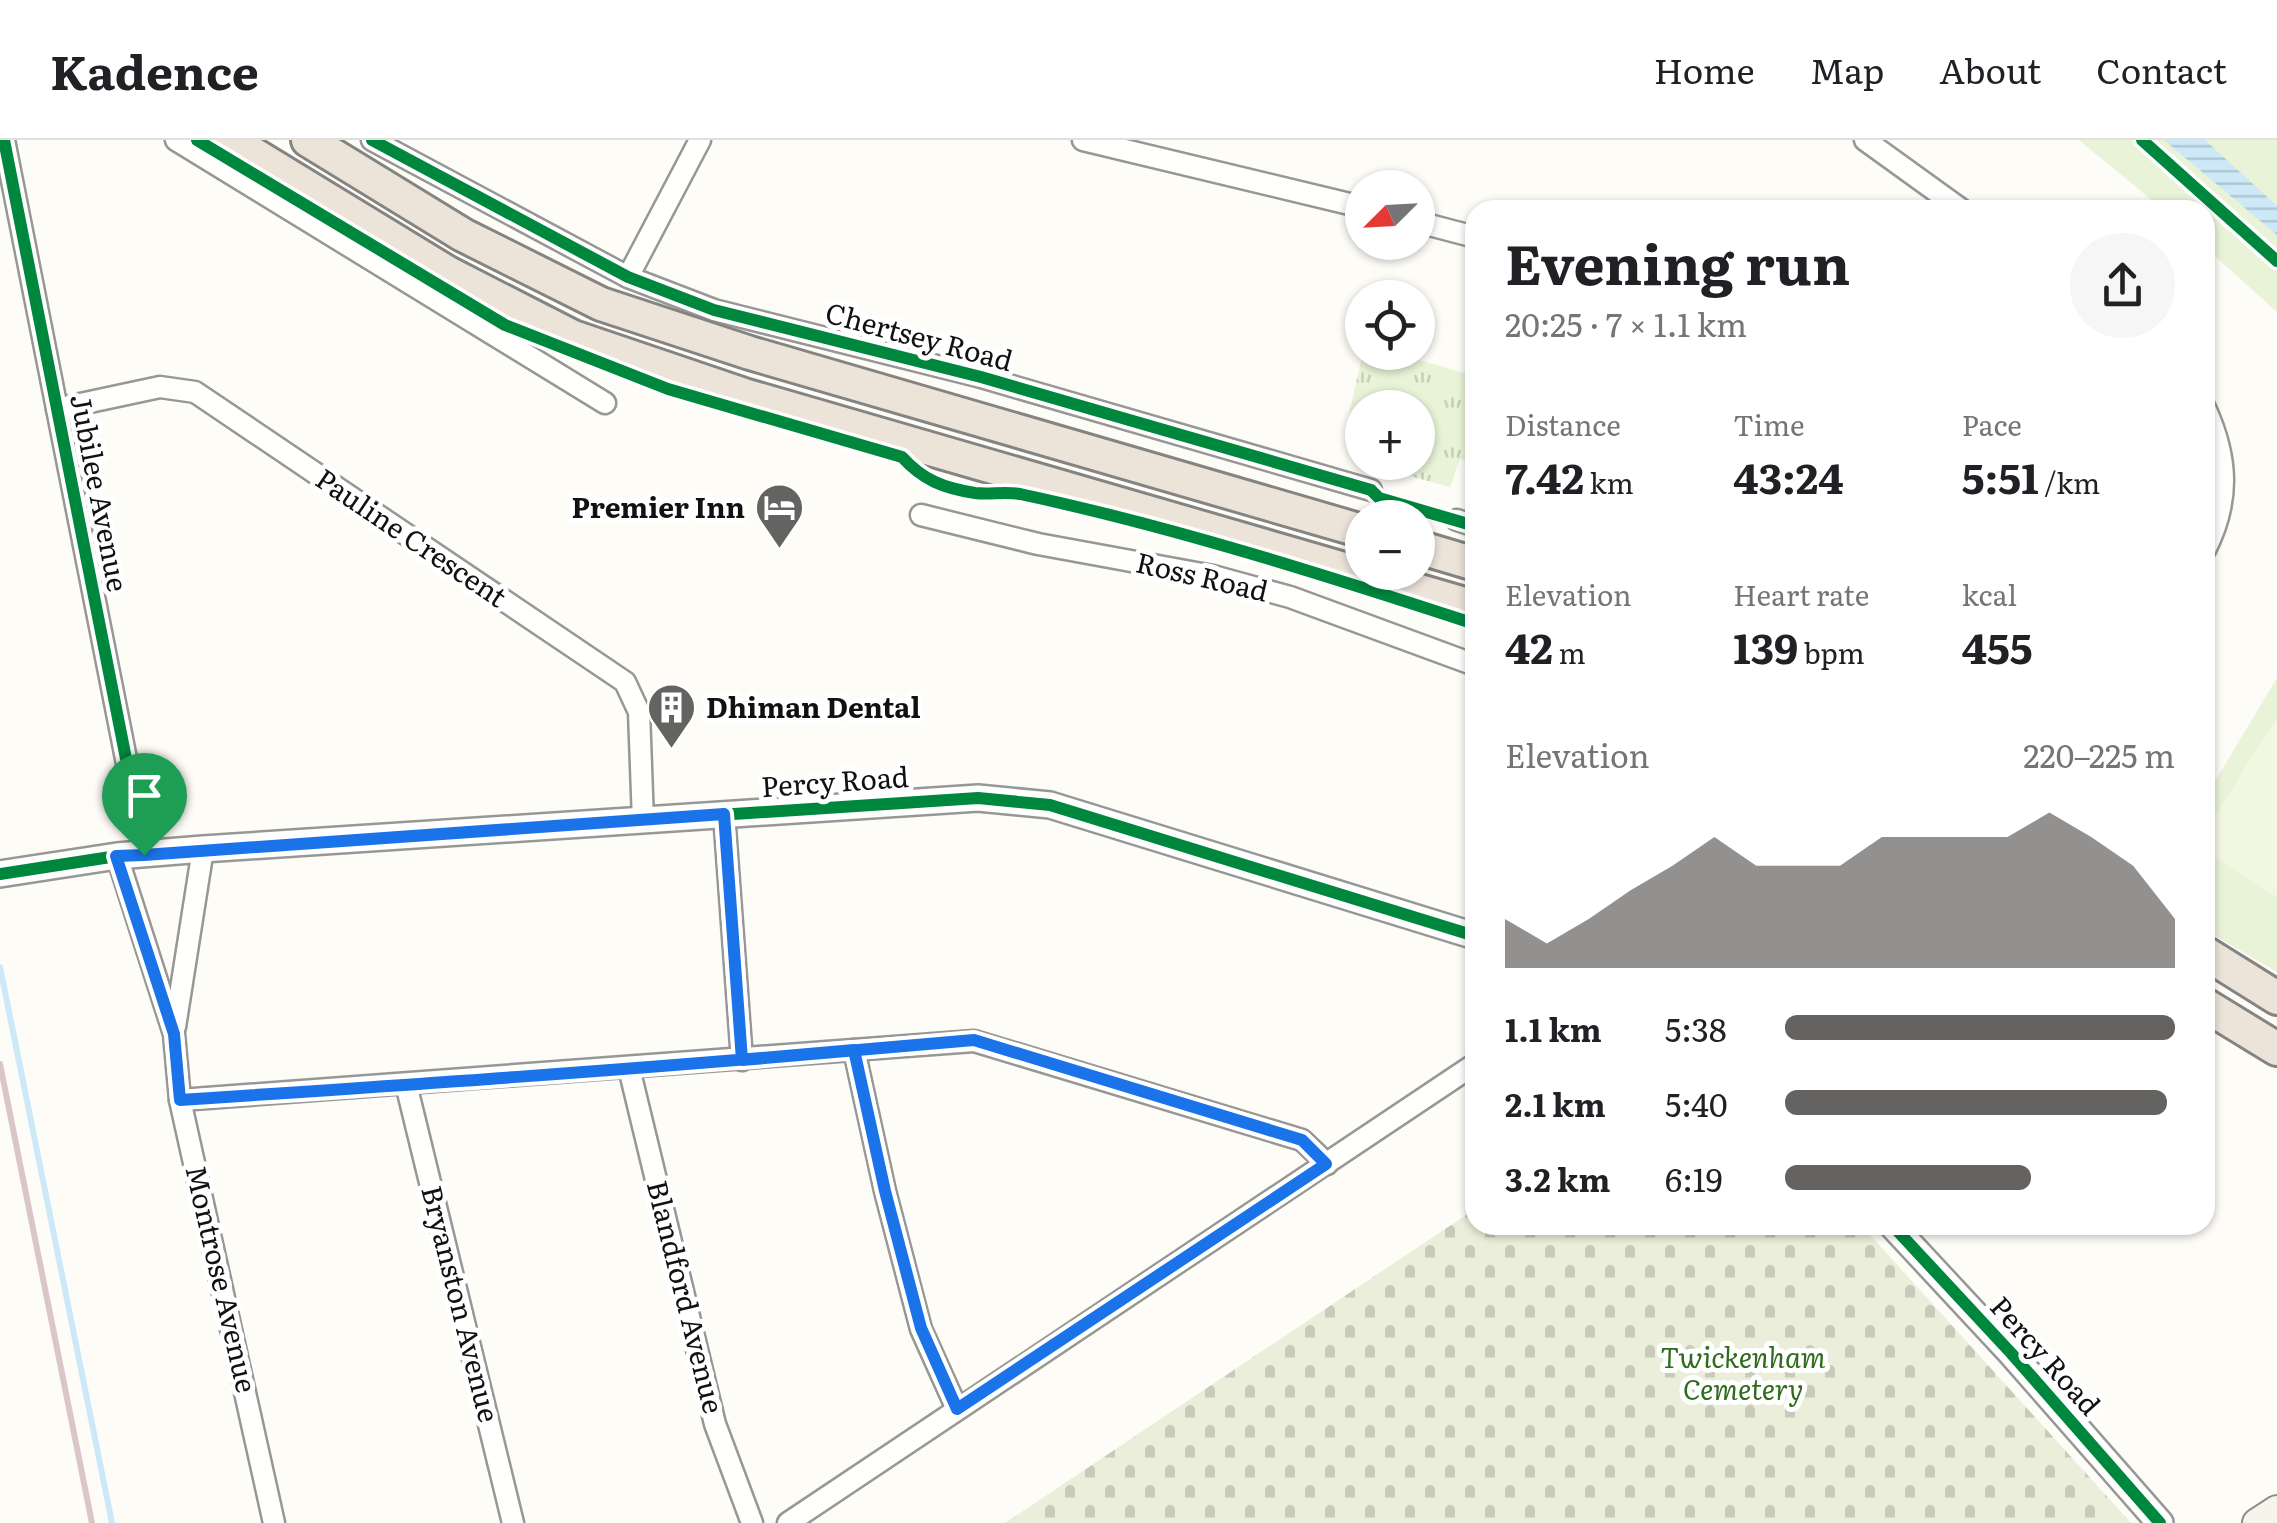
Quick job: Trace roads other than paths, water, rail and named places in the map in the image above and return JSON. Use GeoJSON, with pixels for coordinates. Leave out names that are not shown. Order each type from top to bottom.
{"type":"FeatureCollection","features":[{"type":"Feature","properties":{"kind":"highway"},"geometry":{"type":"LineString","coordinates":[[230,140],[448,272],[573,336],[744,395],[1465,604]]}},
{"type":"Feature","properties":{"kind":"highway"},"geometry":{"type":"LineString","coordinates":[[308,140],[352,151],[463,235],[602,304],[806,370],[1345,527]]}},
{"type":"Feature","properties":{"kind":"highway"},"geometry":{"type":"LineString","coordinates":[[1435,552],[1465,561]]}},
{"type":"Feature","properties":{"kind":"highway"},"geometry":{"type":"LineString","coordinates":[[2215,959],[2277,998]]}},
{"type":"Feature","properties":{"kind":"highway"},"geometry":{"type":"LineString","coordinates":[[2215,1011],[2277,1049]]}},
{"type":"Feature","properties":{"kind":"main road"},"geometry":{"type":"LineString","coordinates":[[2257,1523],[2277,1510]]}},
{"type":"Feature","properties":{"kind":"street","name":"Jubilee Avenue"},"geometry":{"type":"LineString","coordinates":[[4,140],[144,855]]}},
{"type":"Feature","properties":{"kind":"street"},"geometry":{"type":"LineString","coordinates":[[176,140],[605,403]]}},
{"type":"Feature","properties":{"kind":"street","name":"Chertsey Road"},"geometry":{"type":"LineString","coordinates":[[372,140],[628,277],[714,310],[980,377],[1371,490]]}},
{"type":"Feature","properties":{"kind":"street"},"geometry":{"type":"LineString","coordinates":[[628,277],[700,140]]}},
{"type":"Feature","properties":{"kind":"street"},"geometry":{"type":"LineString","coordinates":[[1087,140],[1345,204]]}},
{"type":"Feature","properties":{"kind":"street"},"geometry":{"type":"LineString","coordinates":[[1865,140],[1948,200]]}},
{"type":"Feature","properties":{"kind":"street"},"geometry":{"type":"LineString","coordinates":[[1435,226],[1465,234]]}},
{"type":"Feature","properties":{"kind":"street","name":"Pauline Crescent"},"geometry":{"type":"LineString","coordinates":[[57,409],[160,387],[195,392],[626,682],[639,712],[643,821]]}},
{"type":"Feature","properties":{"kind":"street"},"geometry":{"type":"LineString","coordinates":[[2215,430],[2224,478],[2220,522],[2215,531]]}},
{"type":"Feature","properties":{"kind":"street","name":"Ross Road"},"geometry":{"type":"LineString","coordinates":[[922,516],[1038,544],[1213,576],[1290,598],[1465,660]]}},
{"type":"Feature","properties":{"kind":"street","name":"Percy Road"},"geometry":{"type":"LineString","coordinates":[[0,874],[116,856],[203,849],[978,798],[1033,802],[1465,933]]}},
{"type":"Feature","properties":{"kind":"street"},"geometry":{"type":"LineString","coordinates":[[724,814],[742,1060]]}},
{"type":"Feature","properties":{"kind":"street","name":"Montrose Avenue"},"geometry":{"type":"LineString","coordinates":[[174,1034],[203,849]]}},
{"type":"Feature","properties":{"kind":"street","name":"Montrose Avenue"},"geometry":{"type":"LineString","coordinates":[[116,856],[174,1034],[180,1100],[274,1523]]}},
{"type":"Feature","properties":{"kind":"street"},"geometry":{"type":"LineString","coordinates":[[180,1100],[974,1040],[1302,1140],[1326,1164]]}},
{"type":"Feature","properties":{"kind":"street"},"geometry":{"type":"LineString","coordinates":[[854,1050],[921,1328],[957,1409]]}},
{"type":"Feature","properties":{"kind":"street","name":"Blandford Avenue"},"geometry":{"type":"LineString","coordinates":[[629,1068],[716,1424],[752,1523]]}},
{"type":"Feature","properties":{"kind":"street"},"geometry":{"type":"LineString","coordinates":[[788,1523],[1465,1071]]}},
{"type":"Feature","properties":{"kind":"street","name":"Bryanston Avenue"},"geometry":{"type":"LineString","coordinates":[[406,1084],[513,1523]]}},
{"type":"Feature","properties":{"kind":"street","name":"Percy Road"},"geometry":{"type":"LineString","coordinates":[[1901,1235],[2160,1523]]}},
{"type":"Feature","properties":{"kind":"water"},"geometry":{"type":"Polygon","coordinates":[[[2164,140],[2205,140],[2277,206],[2277,235],[2164,140]]]}},
{"type":"Feature","properties":{"kind":"waterway"},"geometry":{"type":"LineString","coordinates":[[0,967],[112,1523]]}},
{"type":"Feature","properties":{"kind":"railway"},"geometry":{"type":"LineString","coordinates":[[0,1064],[92,1523]]}},
{"type":"Feature","properties":{"kind":"place","name":"Premier Inn"},"geometry":{"type":"Point","coordinates":[780,550]}},
{"type":"Feature","properties":{"kind":"place","name":"Dhiman Dental"},"geometry":{"type":"Point","coordinates":[671,750]}},
{"type":"Feature","properties":{"kind":"park label","name":"Twickenham Cemetery"},"geometry":{"type":"Point","coordinates":[1743,1374]}}]}
